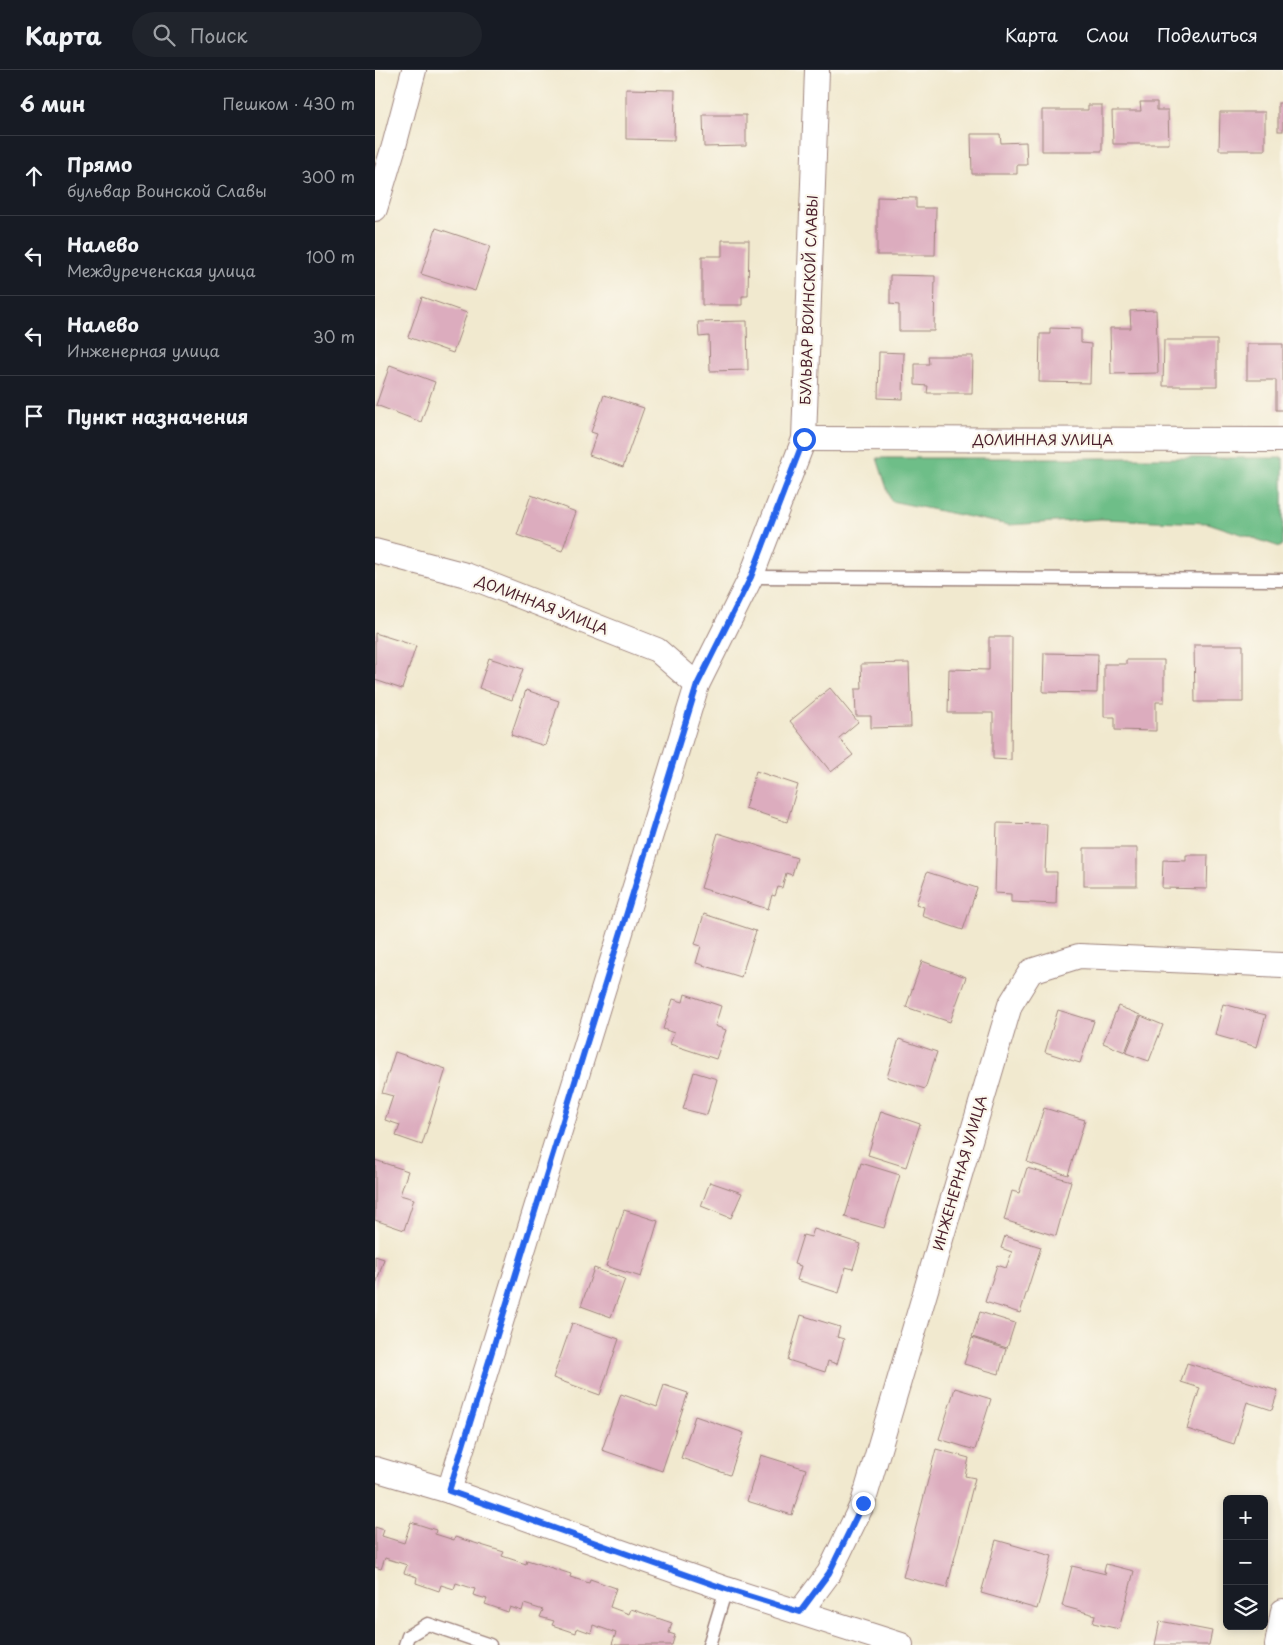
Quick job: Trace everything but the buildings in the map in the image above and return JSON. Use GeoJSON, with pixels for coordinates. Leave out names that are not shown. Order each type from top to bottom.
{"type":"FeatureCollection","features":[{"type":"Feature","properties":{"kind":"street"},"geometry":{"type":"LineString","coordinates":[[375,209],[394,146],[413,70]]}},
{"type":"Feature","properties":{"kind":"street","name":"БУЛЬВАР ВОИНСКОЙ СЛАВЫ"},"geometry":{"type":"LineString","coordinates":[[449,1491],[697,685],[751,577],[804,439],[817,70]]}},
{"type":"Feature","properties":{"kind":"street","name":"ДОЛИННАЯ УЛИЦА"},"geometry":{"type":"LineString","coordinates":[[804,439],[1283,440]]}},
{"type":"Feature","properties":{"kind":"street","name":"ДОЛИННАЯ УЛИЦА"},"geometry":{"type":"LineString","coordinates":[[375,551],[465,576],[657,650],[697,685]]}},
{"type":"Feature","properties":{"kind":"street","name":"ИНЖЕНЕРНАЯ УЛИЦА"},"geometry":{"type":"LineString","coordinates":[[800,1612],[829,1573],[863,1503],[1010,1005],[1031,971],[1079,956],[1283,966]]}},
{"type":"Feature","properties":{"kind":"street"},"geometry":{"type":"LineString","coordinates":[[375,1469],[449,1491],[726,1589],[901,1645]]}},
{"type":"Feature","properties":{"kind":"street"},"geometry":{"type":"LineString","coordinates":[[1277,1645],[1283,1611]]}},
{"type":"Feature","properties":{"kind":"lane"},"geometry":{"type":"LineString","coordinates":[[751,577],[1283,580]]}},
{"type":"Feature","properties":{"kind":"lane"},"geometry":{"type":"LineString","coordinates":[[709,1645],[726,1589]]}},
{"type":"Feature","properties":{"kind":"lane"},"geometry":{"type":"LineString","coordinates":[[405,1645],[408,1636],[428,1624],[490,1645]]}},
{"type":"Feature","properties":{"kind":"green space"},"geometry":{"type":"Polygon","coordinates":[[[877,458],[1283,458],[1283,545],[1280,547],[1208,523],[1101,519],[1009,525],[891,501],[877,458]]]}},
{"type":"Feature","properties":{"kind":"route"},"geometry":{"type":"LineString","coordinates":[[804,439],[751,577],[697,685],[449,1491],[726,1589],[800,1612],[829,1573],[863,1503]]}}]}
